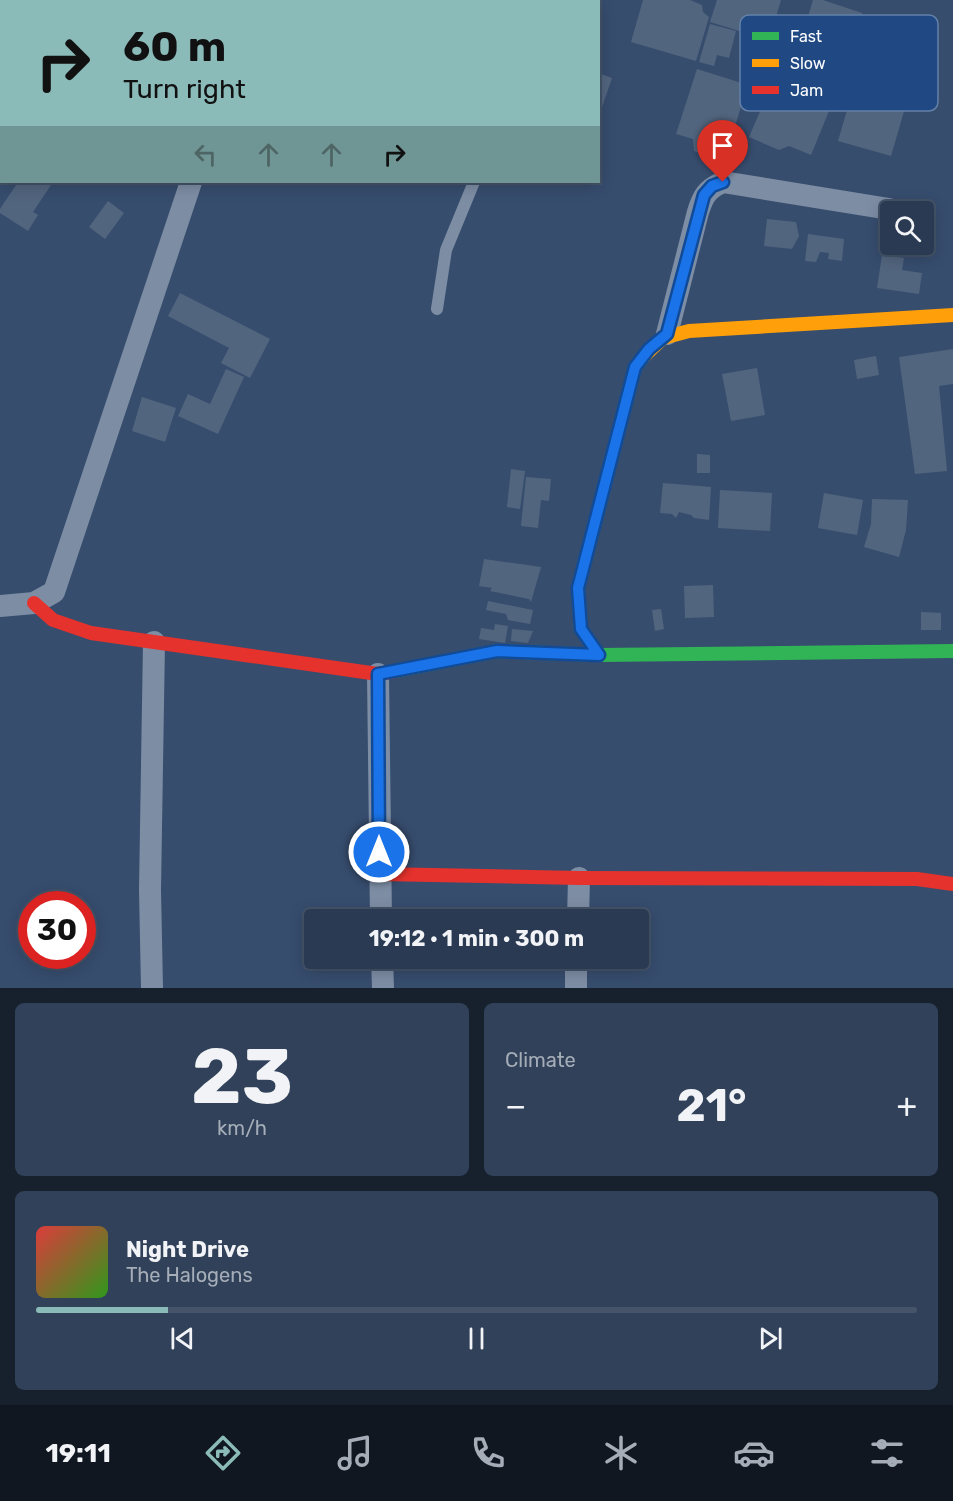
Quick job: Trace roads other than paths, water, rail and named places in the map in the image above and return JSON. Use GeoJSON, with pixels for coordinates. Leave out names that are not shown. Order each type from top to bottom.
{"type":"FeatureCollection","features":[{"type":"Feature","properties":{"kind":"street"},"geometry":{"type":"LineString","coordinates":[[599,655],[581,629],[578,588],[635,367],[649,349],[667,334],[704,195],[712,186],[723,182],[880,208]]}},
{"type":"Feature","properties":{"kind":"street"},"geometry":{"type":"LineString","coordinates":[[0,606],[34,603],[54,592],[191,183]]}},
{"type":"Feature","properties":{"kind":"street"},"geometry":{"type":"LineString","coordinates":[[667,334],[953,315]]}},
{"type":"Feature","properties":{"kind":"street"},"geometry":{"type":"LineString","coordinates":[[34,603],[44,616],[59,624],[91,633],[378,674],[497,651],[599,655],[953,651]]}},
{"type":"Feature","properties":{"kind":"street"},"geometry":{"type":"LineString","coordinates":[[152,988],[150,890],[154,642]]}},
{"type":"Feature","properties":{"kind":"street"},"geometry":{"type":"LineString","coordinates":[[378,674],[381,909]]}},
{"type":"Feature","properties":{"kind":"street"},"geometry":{"type":"LineString","coordinates":[[379,874],[579,878],[917,879],[953,884]]}},
{"type":"Feature","properties":{"kind":"street"},"geometry":{"type":"LineString","coordinates":[[578,909],[579,878]]}},
{"type":"Feature","properties":{"kind":"street"},"geometry":{"type":"LineString","coordinates":[[382,969],[383,988]]}},
{"type":"Feature","properties":{"kind":"street"},"geometry":{"type":"LineString","coordinates":[[576,969],[576,988]]}},
{"type":"Feature","properties":{"kind":"lane"},"geometry":{"type":"LineString","coordinates":[[437,309],[446,250],[474,183]]}}]}
